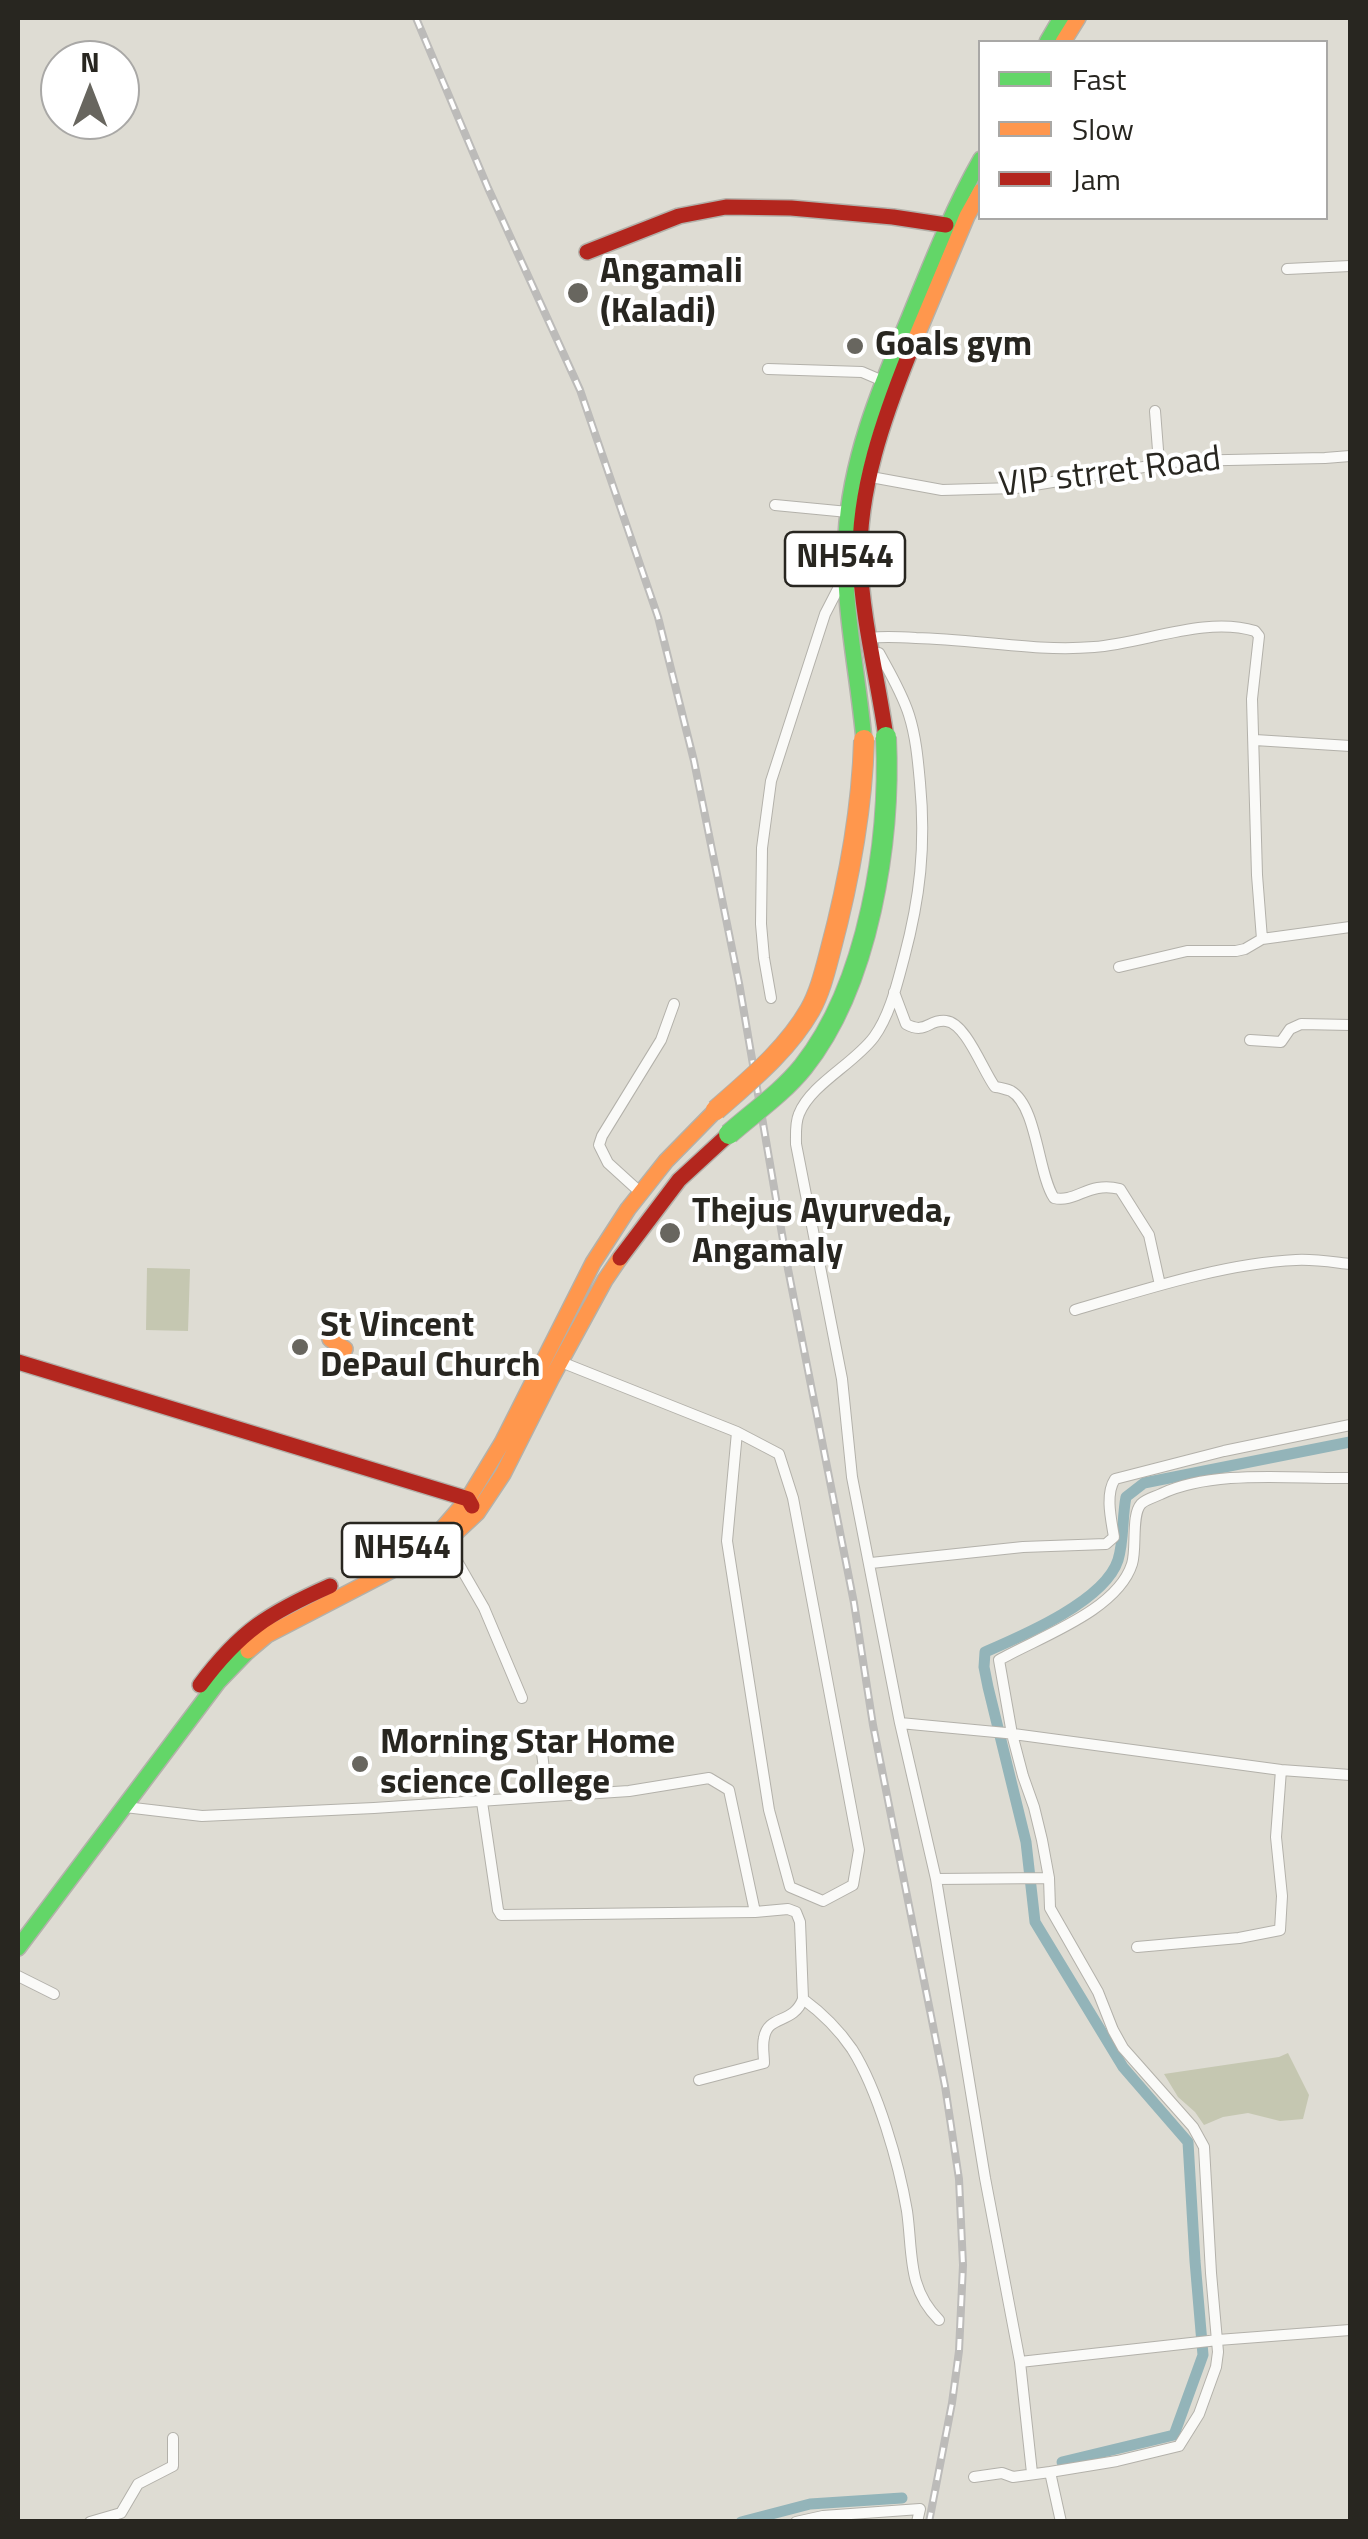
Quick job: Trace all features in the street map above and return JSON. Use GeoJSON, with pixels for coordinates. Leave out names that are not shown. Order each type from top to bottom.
{"type":"FeatureCollection","features":[{"type":"Feature","properties":{"kind":"main road"},"geometry":{"type":"LineString","coordinates":[[1048,40],[1061,18]]}},
{"type":"Feature","properties":{"kind":"main road"},"geometry":{"type":"LineString","coordinates":[[1064,40],[1078,18]]}},
{"type":"Feature","properties":{"kind":"main road","name":"NH544"},"geometry":{"type":"LineString","coordinates":[[18,1948],[218,1682],[244,1654],[267,1635],[446,1542],[503,1474],[605,1280],[648,1220],[679,1180],[770,1101],[812,1054],[836,1011],[854,966],[874,894],[887,797],[886,737],[861,579],[861,535],[870,477],[890,384],[946,225],[978,163]]}},
{"type":"Feature","properties":{"kind":"main road","name":"NH544"},"geometry":{"type":"LineString","coordinates":[[18,1926],[230,1647],[290,1604],[440,1530],[473,1506],[578,1288],[628,1209],[666,1161],[770,1063],[813,1006],[851,878],[862,807],[862,700],[845,576],[848,512],[857,460],[978,195]]}},
{"type":"Feature","properties":{"kind":"main road"},"geometry":{"type":"LineString","coordinates":[[587,252],[680,217],[736,206],[786,206],[913,217],[946,225]]}},
{"type":"Feature","properties":{"kind":"main road"},"geometry":{"type":"LineString","coordinates":[[666,1161],[679,1180]]}},
{"type":"Feature","properties":{"kind":"main road"},"geometry":{"type":"LineString","coordinates":[[18,1362],[473,1506]]}},
{"type":"Feature","properties":{"kind":"street"},"geometry":{"type":"LineString","coordinates":[[1288,269],[1350,266]]}},
{"type":"Feature","properties":{"kind":"street"},"geometry":{"type":"LineString","coordinates":[[768,369],[862,372],[890,384]]}},
{"type":"Feature","properties":{"kind":"street"},"geometry":{"type":"LineString","coordinates":[[1155,410],[1159,463]]}},
{"type":"Feature","properties":{"kind":"street","name":"VIP strret Road"},"geometry":{"type":"LineString","coordinates":[[870,477],[942,490],[1016,488],[1159,463],[1350,456]]}},
{"type":"Feature","properties":{"kind":"street"},"geometry":{"type":"LineString","coordinates":[[776,505],[848,512]]}},
{"type":"Feature","properties":{"kind":"street"},"geometry":{"type":"LineString","coordinates":[[772,998],[760,924],[762,848],[771,781],[825,614],[845,576]]}},
{"type":"Feature","properties":{"kind":"street"},"geometry":{"type":"LineString","coordinates":[[1032,2473],[1020,2362],[936,1879],[900,1724],[852,1478],[842,1379],[796,1144],[797,1118],[810,1096],[876,1035],[894,991],[922,875],[923,816],[910,717],[870,637],[1092,648],[1186,630],[1248,629],[1259,636],[1252,687],[1262,938]]}},
{"type":"Feature","properties":{"kind":"street"},"geometry":{"type":"LineString","coordinates":[[1254,740],[1350,746]]}},
{"type":"Feature","properties":{"kind":"street"},"geometry":{"type":"LineString","coordinates":[[1119,966],[1187,951],[1246,949],[1262,938],[1350,927]]}},
{"type":"Feature","properties":{"kind":"street"},"geometry":{"type":"LineString","coordinates":[[894,991],[910,1028],[921,1030],[940,1021],[956,1026],[995,1086],[1020,1098],[1054,1198],[1063,1200],[1099,1186],[1120,1190],[1149,1234],[1160,1285]]}},
{"type":"Feature","properties":{"kind":"street"},"geometry":{"type":"LineString","coordinates":[[641,1194],[608,1162],[599,1145],[661,1040],[674,1004]]}},
{"type":"Feature","properties":{"kind":"street"},"geometry":{"type":"LineString","coordinates":[[1250,1040],[1281,1042],[1290,1029],[1301,1024],[1350,1024]]}},
{"type":"Feature","properties":{"kind":"street"},"geometry":{"type":"LineString","coordinates":[[1074,1310],[1160,1285],[1253,1265],[1291,1260],[1350,1264]]}},
{"type":"Feature","properties":{"kind":"street"},"geometry":{"type":"LineString","coordinates":[[560,1362],[737,1432],[779,1454],[793,1498],[860,1850],[853,1884],[823,1902],[790,1887],[769,1810],[727,1541],[737,1432]]}},
{"type":"Feature","properties":{"kind":"street"},"geometry":{"type":"LineString","coordinates":[[871,1563],[1024,1547],[1106,1544],[1114,1537],[1110,1493],[1114,1479],[1350,1424]]}},
{"type":"Feature","properties":{"kind":"street"},"geometry":{"type":"LineString","coordinates":[[974,2478],[1050,2472],[1179,2446],[1198,2414],[1216,2367],[1218,2340],[1202,2141],[1135,2064],[1113,2030],[1098,1992],[1050,1908],[1049,1878],[1034,1806],[1009,1734],[998,1660],[1058,1631],[1121,1586],[1134,1558],[1138,1509],[1144,1502],[1181,1485],[1214,1478],[1350,1478]]}},
{"type":"Feature","properties":{"kind":"street"},"geometry":{"type":"LineString","coordinates":[[446,1542],[484,1608],[522,1698]]}},
{"type":"Feature","properties":{"kind":"street"},"geometry":{"type":"LineString","coordinates":[[900,1724],[1350,1775]]}},
{"type":"Feature","properties":{"kind":"street"},"geometry":{"type":"LineString","coordinates":[[540,1735],[547,1796]]}},
{"type":"Feature","properties":{"kind":"street"},"geometry":{"type":"LineString","coordinates":[[1137,1946],[1239,1938],[1280,1930],[1282,1896],[1276,1838],[1281,1770]]}},
{"type":"Feature","properties":{"kind":"street"},"geometry":{"type":"LineString","coordinates":[[124,1807],[202,1816],[482,1802],[628,1791],[709,1778],[729,1790],[755,1912]]}},
{"type":"Feature","properties":{"kind":"street"},"geometry":{"type":"LineString","coordinates":[[482,1802],[501,1915],[755,1912],[788,1908],[796,1912],[800,1922],[803,1999],[794,2014],[767,2029],[764,2063],[699,2080]]}},
{"type":"Feature","properties":{"kind":"street"},"geometry":{"type":"LineString","coordinates":[[936,1879],[1049,1878]]}},
{"type":"Feature","properties":{"kind":"street"},"geometry":{"type":"LineString","coordinates":[[18,1976],[54,1994]]}},
{"type":"Feature","properties":{"kind":"street"},"geometry":{"type":"LineString","coordinates":[[803,1999],[837,2029],[866,2078],[892,2145],[902,2184],[916,2288],[925,2306],[939,2320]]}},
{"type":"Feature","properties":{"kind":"street"},"geometry":{"type":"LineString","coordinates":[[1020,2362],[1350,2330]]}},
{"type":"Feature","properties":{"kind":"street"},"geometry":{"type":"LineString","coordinates":[[90,2522],[121,2513],[138,2484],[174,2466],[173,2438]]}},
{"type":"Feature","properties":{"kind":"street"},"geometry":{"type":"LineString","coordinates":[[1050,2472],[1061,2522]]}},
{"type":"Feature","properties":{"kind":"street"},"geometry":{"type":"LineString","coordinates":[[796,2522],[823,2516],[920,2509],[918,2522]]}},
{"type":"Feature","properties":{"kind":"green space"},"geometry":{"type":"Polygon","coordinates":[[[147,1268],[190,1269],[188,1331],[146,1330],[147,1268]]]}},
{"type":"Feature","properties":{"kind":"green space"},"geometry":{"type":"Polygon","coordinates":[[[1288,2053],[1309,2095],[1303,2119],[1280,2121],[1248,2113],[1204,2125],[1178,2097],[1164,2074],[1279,2057],[1288,2053]]]}},
{"type":"Feature","properties":{"kind":"waterway"},"geometry":{"type":"LineString","coordinates":[[1062,2462],[1174,2435],[1203,2355],[1188,2142],[1123,2067],[1035,1922],[1026,1842],[988,1687],[985,1652],[1060,1615],[1097,1589],[1118,1560],[1126,1497],[1144,1483],[1350,1442]]}},
{"type":"Feature","properties":{"kind":"waterway"},"geometry":{"type":"LineString","coordinates":[[741,2522],[810,2504],[902,2498]]}},
{"type":"Feature","properties":{"kind":"railway"},"geometry":{"type":"LineString","coordinates":[[416,18],[580,390],[658,617],[694,761],[739,983],[788,1269],[945,2086],[959,2179],[963,2265],[959,2351],[929,2522]]}},
{"type":"Feature","properties":{"kind":"traffic: fast"},"geometry":{"type":"LineString","coordinates":[[1048,40],[1061,18]]}},
{"type":"Feature","properties":{"kind":"traffic: fast"},"geometry":{"type":"LineString","coordinates":[[864,740],[846,587],[846,536],[853,479],[887,371],[942,237],[978,165]]}},
{"type":"Feature","properties":{"kind":"traffic: fast"},"geometry":{"type":"LineString","coordinates":[[729,1134],[803,1067],[845,995],[860,953],[879,865],[887,777],[886,737]]}},
{"type":"Feature","properties":{"kind":"traffic: fast"},"geometry":{"type":"LineString","coordinates":[[18,1948],[218,1682],[248,1651]]}},
{"type":"Feature","properties":{"kind":"traffic: slow"},"geometry":{"type":"LineString","coordinates":[[1064,40],[1078,18]]}},
{"type":"Feature","properties":{"kind":"traffic: slow"},"geometry":{"type":"LineString","coordinates":[[910,352],[978,196]]}},
{"type":"Feature","properties":{"kind":"traffic: slow"},"geometry":{"type":"LineString","coordinates":[[716,1110],[779,1051],[801,1025],[817,996],[849,873],[861,794],[864,740]]}},
{"type":"Feature","properties":{"kind":"traffic: slow"},"geometry":{"type":"LineString","coordinates":[[378,1562],[441,1530],[468,1499],[502,1443],[593,1263],[666,1161],[716,1110]]}},
{"type":"Feature","properties":{"kind":"traffic: slow"},"geometry":{"type":"LineString","coordinates":[[248,1651],[267,1635],[446,1542],[477,1513],[503,1474],[551,1379],[620,1258]]}},
{"type":"Feature","properties":{"kind":"traffic: slow"},"geometry":{"type":"LineString","coordinates":[[330,1339],[345,1349]]}},
{"type":"Feature","properties":{"kind":"traffic: jam"},"geometry":{"type":"LineString","coordinates":[[587,252],[679,216],[726,207],[791,208],[946,225]]}},
{"type":"Feature","properties":{"kind":"traffic: jam"},"geometry":{"type":"LineString","coordinates":[[886,737],[864,605],[861,534],[874,454],[910,352]]}},
{"type":"Feature","properties":{"kind":"traffic: jam"},"geometry":{"type":"LineString","coordinates":[[620,1258],[679,1180],[729,1134]]}},
{"type":"Feature","properties":{"kind":"traffic: jam"},"geometry":{"type":"LineString","coordinates":[[18,1362],[468,1499],[472,1506]]}},
{"type":"Feature","properties":{"kind":"traffic: jam"},"geometry":{"type":"LineString","coordinates":[[200,1685],[257,1625],[330,1586]]}},
{"type":"Feature","properties":{"kind":"place","name":"Angamali (Kaladi)"},"geometry":{"type":"Point","coordinates":[578,293]}},
{"type":"Feature","properties":{"kind":"place","name":"Goals gym"},"geometry":{"type":"Point","coordinates":[855,346]}},
{"type":"Feature","properties":{"kind":"place","name":"Thejus Ayurveda, Angamaly"},"geometry":{"type":"Point","coordinates":[670,1233]}},
{"type":"Feature","properties":{"kind":"place","name":"St Vincent DePaul Church"},"geometry":{"type":"Point","coordinates":[300,1347]}},
{"type":"Feature","properties":{"kind":"place","name":"Morning Star Home science College"},"geometry":{"type":"Point","coordinates":[360,1764]}}]}
